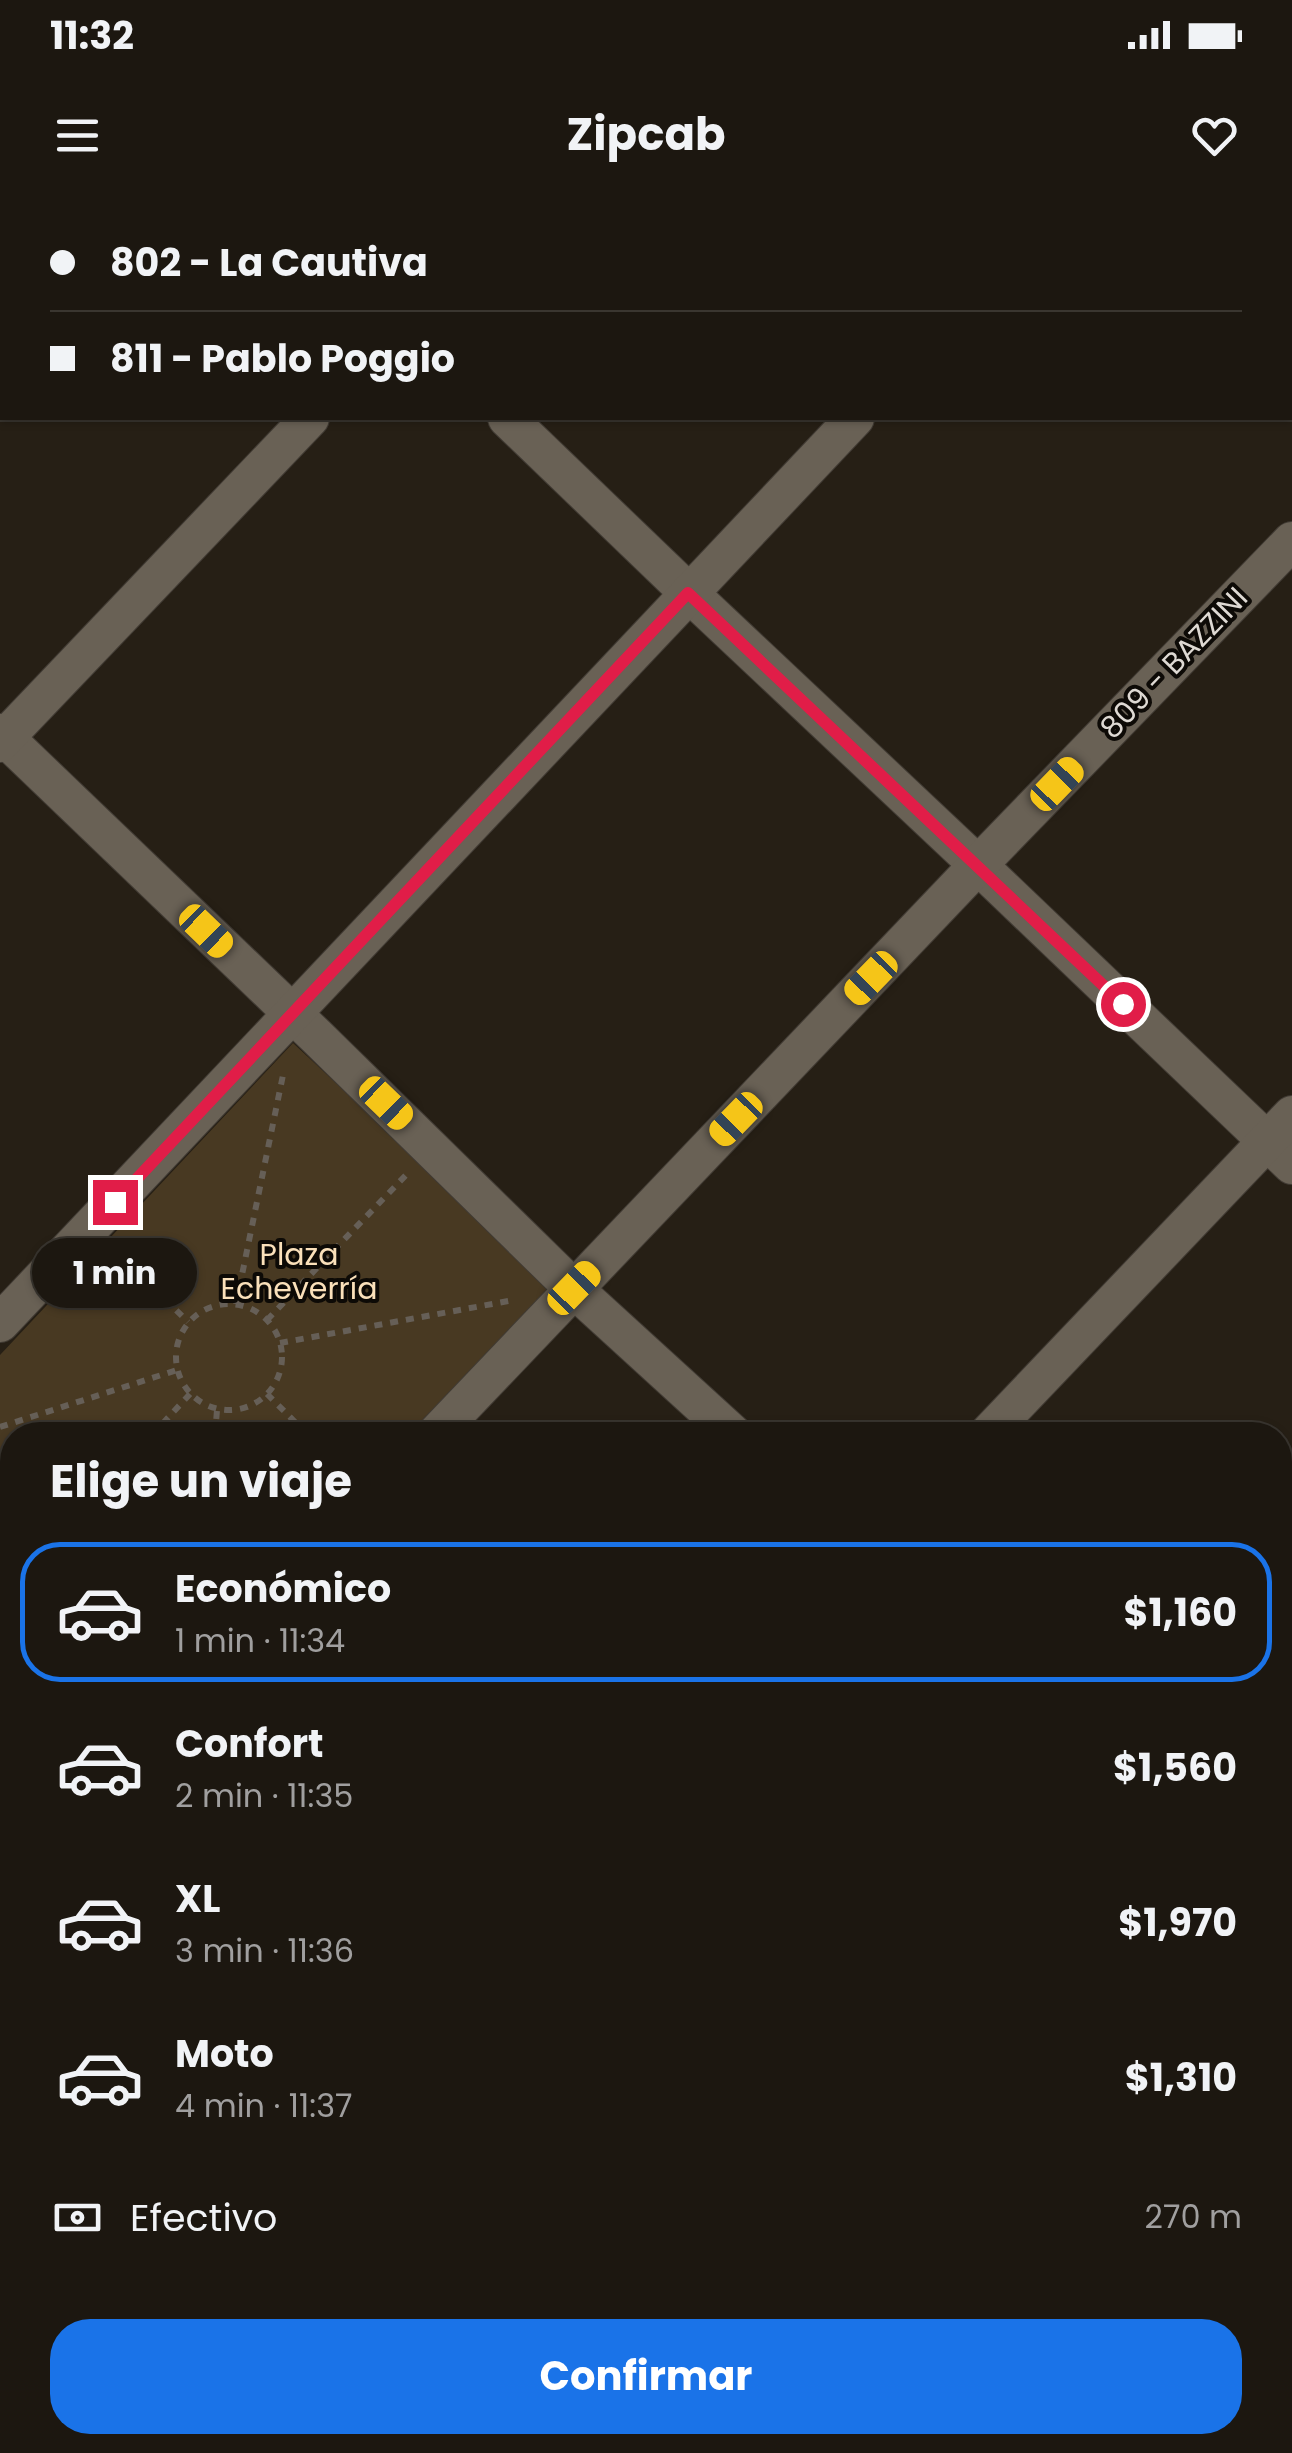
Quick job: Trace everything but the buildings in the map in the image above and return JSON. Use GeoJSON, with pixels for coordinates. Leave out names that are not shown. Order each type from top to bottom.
{"type":"FeatureCollection","features":[{"type":"Feature","properties":{"kind":"street"},"geometry":{"type":"LineString","coordinates":[[308,420],[2,738],[574,1288],[720,1422]]}},
{"type":"Feature","properties":{"kind":"street"},"geometry":{"type":"LineString","coordinates":[[509,420],[978,865],[1284,1141],[1000,1422]]}},
{"type":"Feature","properties":{"kind":"street"},"geometry":{"type":"LineString","coordinates":[[0,1323],[304,1025],[688,593],[854,420]]}},
{"type":"Feature","properties":{"kind":"street","name":"809 - BAZZINI"},"geometry":{"type":"LineString","coordinates":[[447,1422],[1292,542]]}},
{"type":"Feature","properties":{"kind":"path"},"geometry":{"type":"LineString","coordinates":[[236,1304],[285,1064],[304,1025]]}},
{"type":"Feature","properties":{"kind":"path"},"geometry":{"type":"LineString","coordinates":[[268,1320],[432,1148]]}},
{"type":"Feature","properties":{"kind":"path"},"geometry":{"type":"LineString","coordinates":[[146,1261],[166,1268],[171,1290],[165,1298],[148,1306],[134,1301],[126,1281],[132,1268],[146,1261]]}},
{"type":"Feature","properties":{"kind":"path"},"geometry":{"type":"LineString","coordinates":[[280,1343],[574,1288]]}},
{"type":"Feature","properties":{"kind":"path"},"geometry":{"type":"LineString","coordinates":[[165,1298],[188,1322]]}},
{"type":"Feature","properties":{"kind":"path"},"geometry":{"type":"LineString","coordinates":[[236,1304],[268,1320],[282,1352],[281,1369],[266,1394],[249,1407],[234,1411],[218,1410],[190,1394],[177,1370],[176,1351],[188,1322],[202,1311],[236,1304]]}},
{"type":"Feature","properties":{"kind":"path"},"geometry":{"type":"LineString","coordinates":[[13,1422],[177,1370]]}},
{"type":"Feature","properties":{"kind":"path"},"geometry":{"type":"LineString","coordinates":[[164,1422],[190,1394]]}},
{"type":"Feature","properties":{"kind":"path"},"geometry":{"type":"LineString","coordinates":[[266,1394],[295,1422]]}},
{"type":"Feature","properties":{"kind":"path"},"geometry":{"type":"LineString","coordinates":[[216,1422],[218,1410]]}},
{"type":"Feature","properties":{"kind":"green space","name":"Plaza Echeverría"},"geometry":{"type":"Polygon","coordinates":[[[293,1043],[555,1287],[429,1422],[0,1422],[0,1355],[293,1043]]]}},
{"type":"Feature","properties":{"kind":"route"},"geometry":{"type":"LineString","coordinates":[[115,1202],[688,593],[1123,1004]]}}]}
